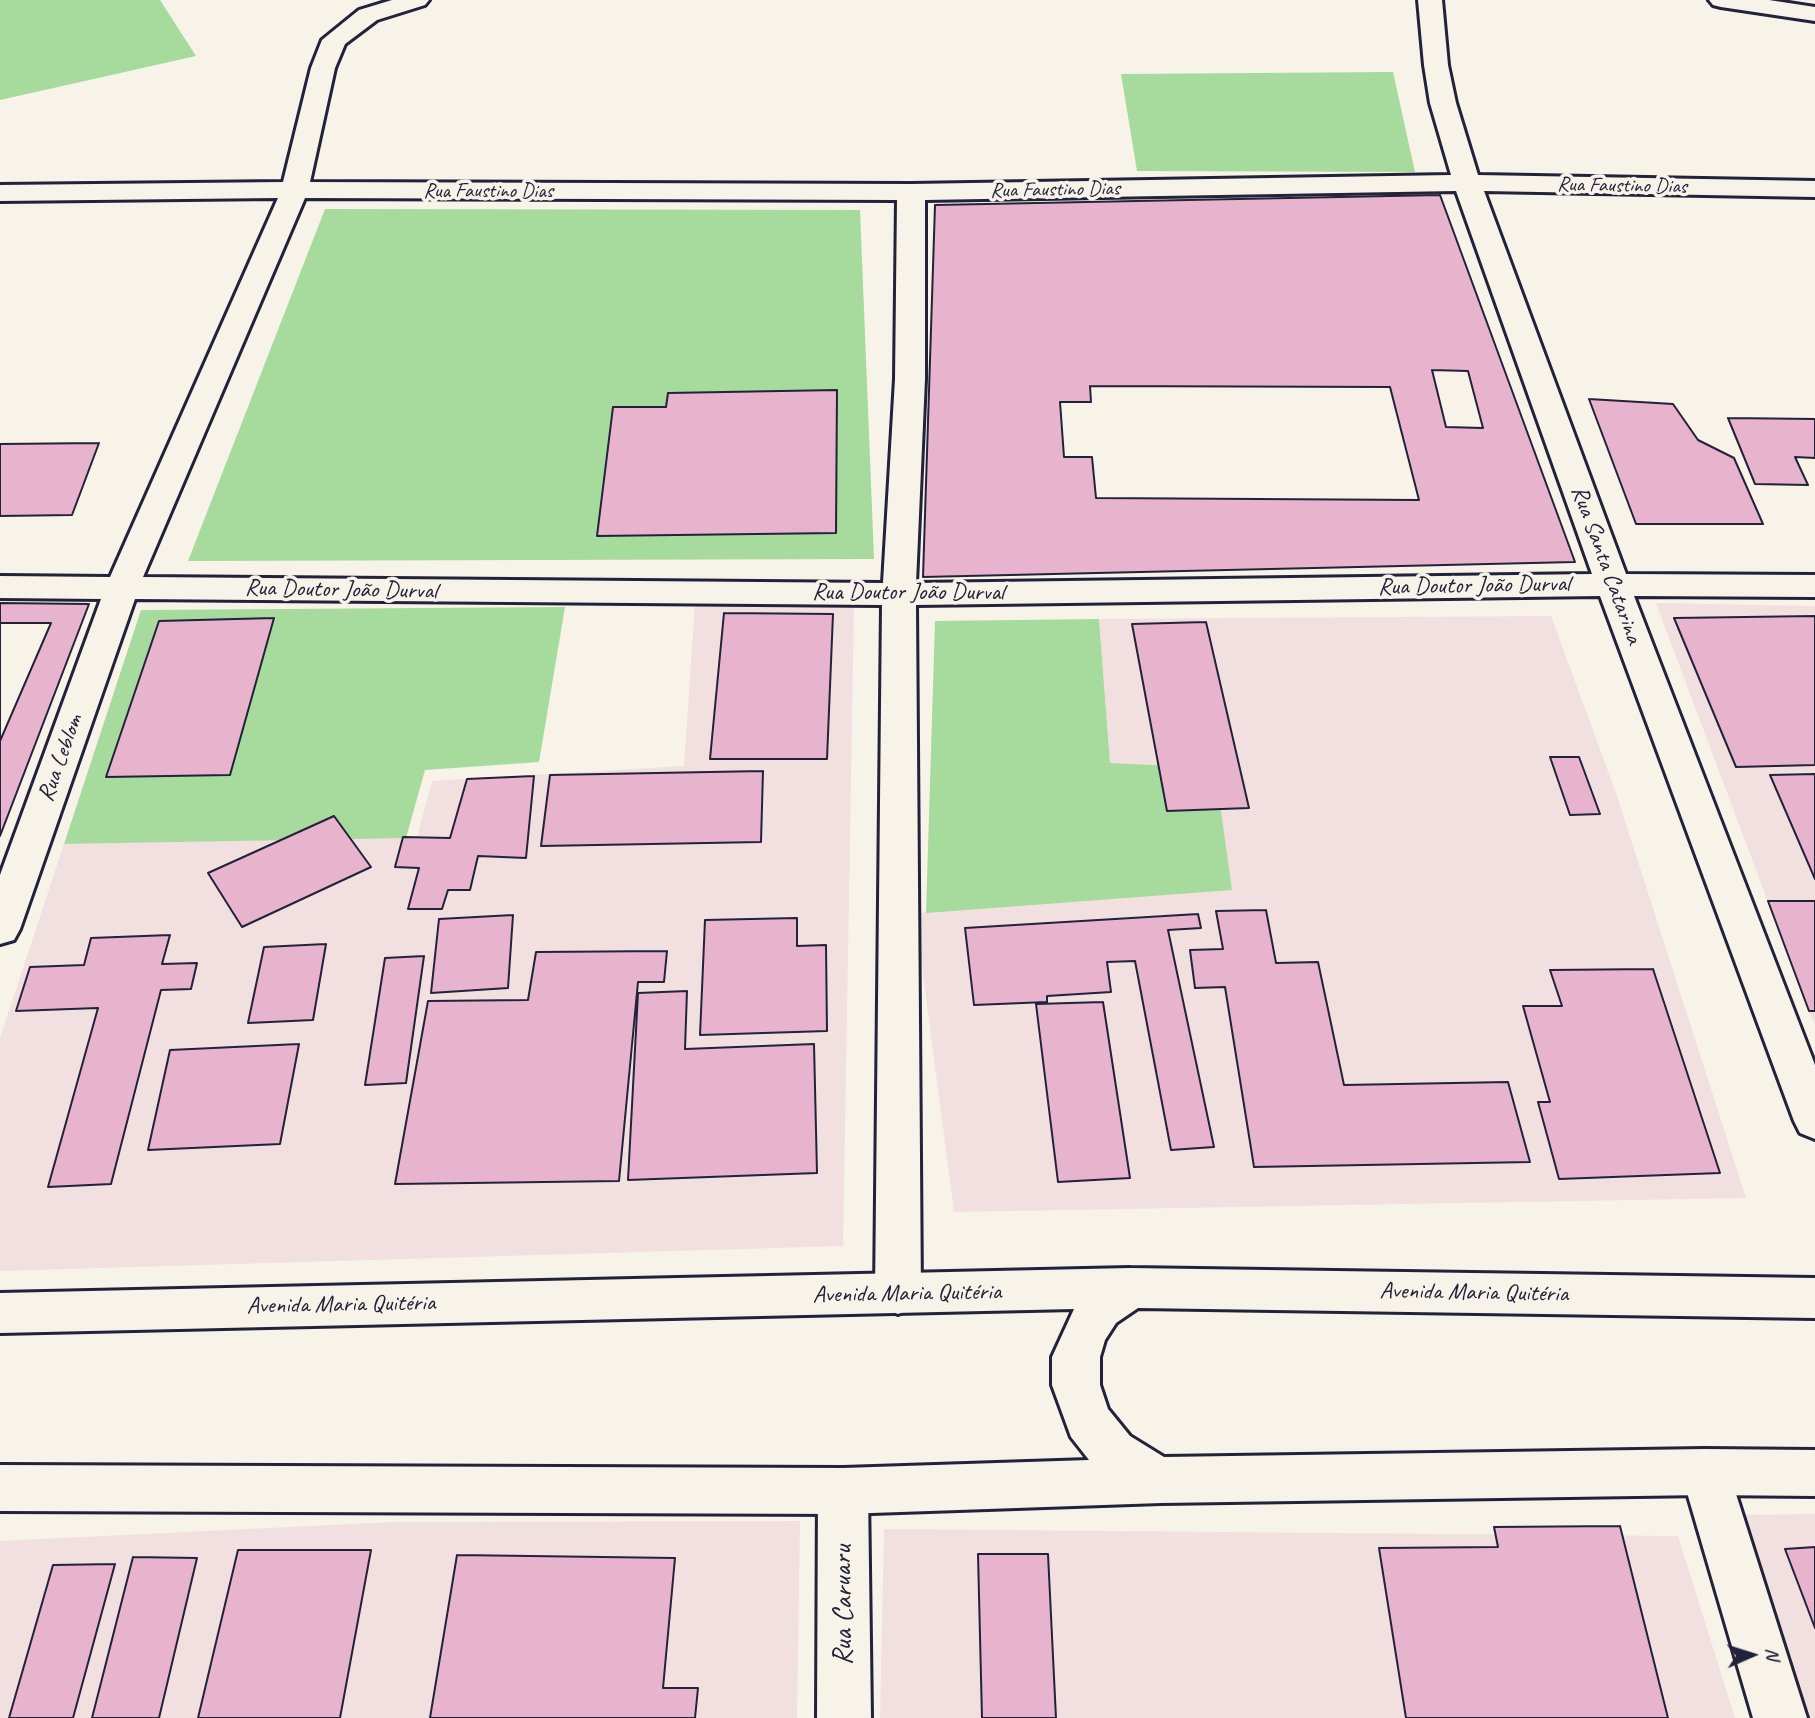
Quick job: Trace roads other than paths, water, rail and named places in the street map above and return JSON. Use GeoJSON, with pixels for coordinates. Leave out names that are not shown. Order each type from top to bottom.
{"type":"FeatureCollection","features":[{"type":"Feature","properties":{"kind":"street","name":"Rua Leblom"},"geometry":{"type":"LineString","coordinates":[[0,929],[122,587],[295,190],[323,68],[334,40],[368,15],[417,0]]}},
{"type":"Feature","properties":{"kind":"street","name":"Rua Santa Catarina"},"geometry":{"type":"LineString","coordinates":[[1430,0],[1436,65],[1443,103],[1467,183],[1613,584],[1815,1121]]}},
{"type":"Feature","properties":{"kind":"street"},"geometry":{"type":"LineString","coordinates":[[1721,0],[1815,14]]}},
{"type":"Feature","properties":{"kind":"street","name":"Rua Faustino Dias"},"geometry":{"type":"LineString","coordinates":[[0,193],[295,190],[911,192],[1467,183],[1815,189]]}},
{"type":"Feature","properties":{"kind":"street"},"geometry":{"type":"LineString","coordinates":[[898,1294],[899,594],[909,379],[911,192]]}},
{"type":"Feature","properties":{"kind":"street","name":"Rua Doutor João Durval"},"geometry":{"type":"LineString","coordinates":[[0,587],[899,594],[1613,584],[1815,586]]}},
{"type":"Feature","properties":{"kind":"street"},"geometry":{"type":"LineString","coordinates":[[1130,1288],[1100,1309],[1085,1331],[1076,1357],[1076,1385],[1088,1421],[1113,1452],[1135,1468],[1161,1480]]}},
{"type":"Feature","properties":{"kind":"street","name":"Avenida Maria Quitéria"},"geometry":{"type":"LineString","coordinates":[[0,1312],[1130,1288],[1815,1298]]}},
{"type":"Feature","properties":{"kind":"street"},"geometry":{"type":"LineString","coordinates":[[1705,1472],[1780,1718]]}},
{"type":"Feature","properties":{"kind":"street"},"geometry":{"type":"LineString","coordinates":[[0,1488],[843,1491],[1161,1480],[1705,1472],[1815,1473]]}},
{"type":"Feature","properties":{"kind":"street","name":"Rua Caruaru"},"geometry":{"type":"LineString","coordinates":[[843,1491],[844,1718]]}}]}
